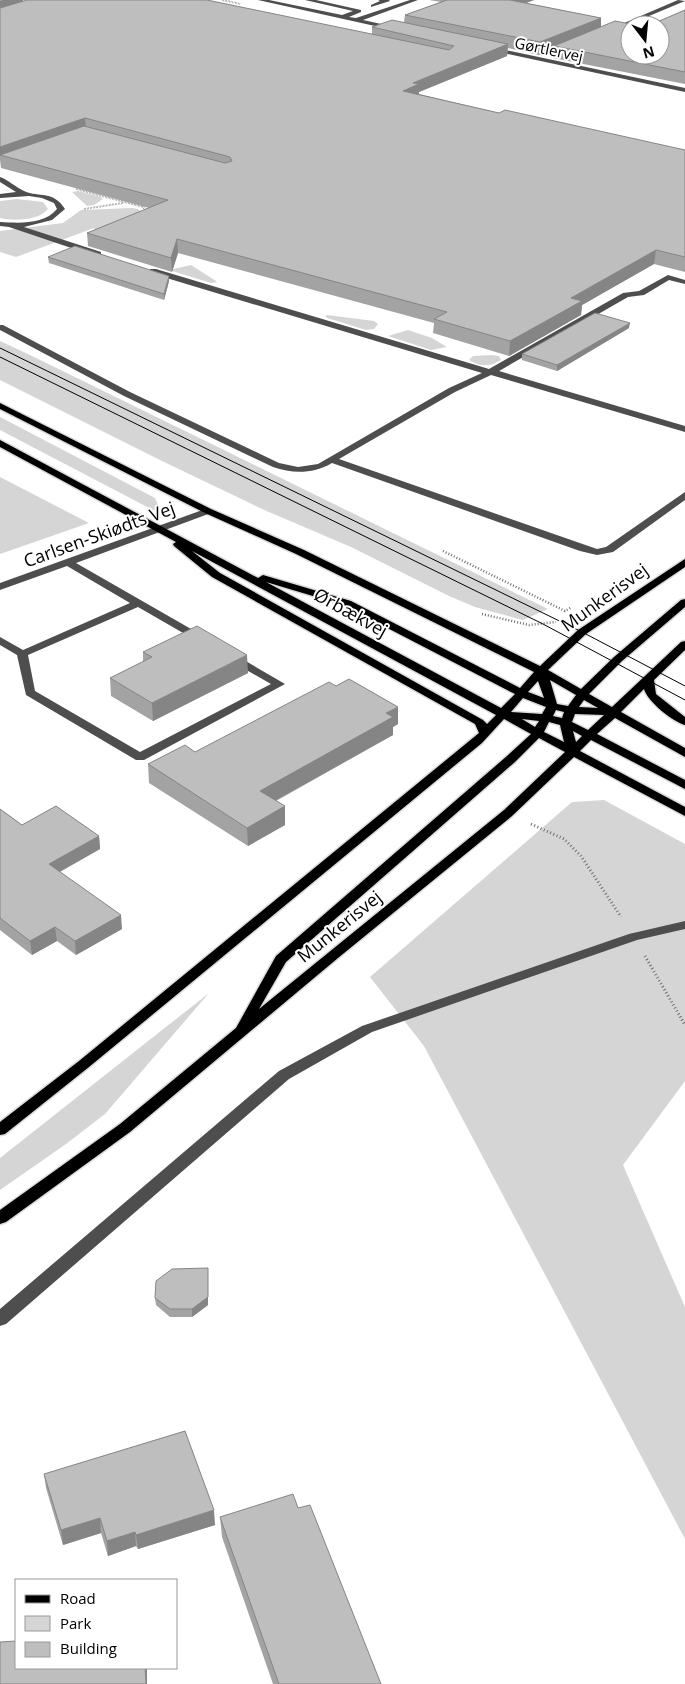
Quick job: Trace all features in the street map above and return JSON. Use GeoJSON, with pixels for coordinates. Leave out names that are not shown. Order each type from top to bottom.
{"type":"FeatureCollection","features":[{"type":"Feature","properties":{"kind":"main road","name":"Ørbækvej"},"geometry":{"type":"LineString","coordinates":[[0,406],[208,511],[300,552],[542,671],[580,695],[685,753]]}},
{"type":"Feature","properties":{"kind":"main road","name":"Ørbækvej"},"geometry":{"type":"LineString","coordinates":[[0,443],[685,812]]}},
{"type":"Feature","properties":{"kind":"main road"},"geometry":{"type":"LineString","coordinates":[[161,530],[216,575],[478,722],[482,726],[484,734]]}},
{"type":"Feature","properties":{"kind":"main road","name":"Munkerisvej"},"geometry":{"type":"LineString","coordinates":[[0,1130],[373,828],[484,734],[542,671],[582,632],[685,562]]}},
{"type":"Feature","properties":{"kind":"main road"},"geometry":{"type":"LineString","coordinates":[[241,572],[348,603],[522,693],[552,706],[570,710],[613,713]]}},
{"type":"Feature","properties":{"kind":"main road"},"geometry":{"type":"LineString","coordinates":[[573,752],[566,723],[570,710],[580,695],[640,639],[685,602]]}},
{"type":"Feature","properties":{"kind":"main road","name":"Munkerisvej"},"geometry":{"type":"LineString","coordinates":[[0,1218],[125,1128],[508,813],[685,644]]}},
{"type":"Feature","properties":{"kind":"main road"},"geometry":{"type":"LineString","coordinates":[[238,1034],[281,959],[538,733],[552,706],[542,671]]}},
{"type":"Feature","properties":{"kind":"main road"},"geometry":{"type":"LineString","coordinates":[[648,679],[650,694],[665,708],[685,722]]}},
{"type":"Feature","properties":{"kind":"main road"},"geometry":{"type":"LineString","coordinates":[[502,715],[547,718],[566,723],[685,785]]}},
{"type":"Feature","properties":{"kind":"street"},"geometry":{"type":"LineString","coordinates":[[261,0],[396,29]]}},
{"type":"Feature","properties":{"kind":"street"},"geometry":{"type":"LineString","coordinates":[[308,0],[359,11]]}},
{"type":"Feature","properties":{"kind":"street"},"geometry":{"type":"LineString","coordinates":[[342,17],[386,0]]}},
{"type":"Feature","properties":{"kind":"street"},"geometry":{"type":"LineString","coordinates":[[357,20],[415,0]]}},
{"type":"Feature","properties":{"kind":"street"},"geometry":{"type":"LineString","coordinates":[[608,31],[683,0]]}},
{"type":"Feature","properties":{"kind":"street","name":"Gørtlervej"},"geometry":{"type":"LineString","coordinates":[[483,47],[685,90]]}},
{"type":"Feature","properties":{"kind":"street"},"geometry":{"type":"LineString","coordinates":[[539,59],[548,56]]}},
{"type":"Feature","properties":{"kind":"street"},"geometry":{"type":"LineString","coordinates":[[0,179],[24,194]]}},
{"type":"Feature","properties":{"kind":"street"},"geometry":{"type":"LineString","coordinates":[[0,196],[24,194],[44,196],[57,202],[61,208],[49,218],[32,223],[0,224]]}},
{"type":"Feature","properties":{"kind":"street"},"geometry":{"type":"LineString","coordinates":[[49,218],[66,243]]}},
{"type":"Feature","properties":{"kind":"street"},"geometry":{"type":"LineString","coordinates":[[11,225],[106,257]]}},
{"type":"Feature","properties":{"kind":"street"},"geometry":{"type":"LineString","coordinates":[[143,268],[433,357],[509,376],[685,429]]}},
{"type":"Feature","properties":{"kind":"street"},"geometry":{"type":"LineString","coordinates":[[0,327],[128,394],[218,435],[276,465],[287,469],[310,470],[332,460],[452,390],[489,372],[626,295],[641,293],[668,277],[685,282]]}},
{"type":"Feature","properties":{"kind":"street"},"geometry":{"type":"LineString","coordinates":[[332,460],[580,548],[597,552],[609,550],[685,495]]}},
{"type":"Feature","properties":{"kind":"street","name":"Carlsen-Skiødts Vej"},"geometry":{"type":"LineString","coordinates":[[0,587],[161,530],[208,511]]}},
{"type":"Feature","properties":{"kind":"street"},"geometry":{"type":"LineString","coordinates":[[0,640],[22,654],[30,693],[140,757],[279,684],[69,562]]}},
{"type":"Feature","properties":{"kind":"street"},"geometry":{"type":"LineString","coordinates":[[22,654],[138,602]]}},
{"type":"Feature","properties":{"kind":"street"},"geometry":{"type":"LineString","coordinates":[[0,1319],[284,1075],[367,1029],[634,937],[685,925]]}},
{"type":"Feature","properties":{"kind":"path"},"geometry":{"type":"LineString","coordinates":[[222,0],[241,4]]}},
{"type":"Feature","properties":{"kind":"path"},"geometry":{"type":"LineString","coordinates":[[68,187],[143,207],[150,216]]}},
{"type":"Feature","properties":{"kind":"path"},"geometry":{"type":"LineString","coordinates":[[84,209],[125,202]]}},
{"type":"Feature","properties":{"kind":"path"},"geometry":{"type":"LineString","coordinates":[[443,551],[565,611],[572,607]]}},
{"type":"Feature","properties":{"kind":"path"},"geometry":{"type":"LineString","coordinates":[[475,612],[529,624],[552,624],[569,615],[591,626]]}},
{"type":"Feature","properties":{"kind":"path"},"geometry":{"type":"LineString","coordinates":[[508,813],[564,839],[581,856],[634,937],[685,1025]]}},
{"type":"Feature","properties":{"kind":"green space"},"geometry":{"type":"Polygon","coordinates":[[[78,191],[103,199],[94,205],[87,206],[72,192],[78,191]]]}},
{"type":"Feature","properties":{"kind":"green space"},"geometry":{"type":"Polygon","coordinates":[[[17,199],[43,202],[48,209],[44,213],[32,218],[12,220],[0,218],[0,201],[17,199]]]}},
{"type":"Feature","properties":{"kind":"green space"},"geometry":{"type":"Polygon","coordinates":[[[138,209],[146,216],[95,230],[94,228],[16,257],[0,252],[0,231],[63,223],[81,210],[138,209]]]}},
{"type":"Feature","properties":{"kind":"green space"},"geometry":{"type":"Polygon","coordinates":[[[191,265],[217,282],[211,283],[169,270],[191,265]]]}},
{"type":"Feature","properties":{"kind":"green space"},"geometry":{"type":"Polygon","coordinates":[[[325,316],[374,321],[378,324],[374,329],[366,330],[327,318],[325,316]]]}},
{"type":"Feature","properties":{"kind":"green space"},"geometry":{"type":"Polygon","coordinates":[[[408,330],[432,338],[447,347],[431,350],[388,336],[408,330]]]}},
{"type":"Feature","properties":{"kind":"green space"},"geometry":{"type":"Polygon","coordinates":[[[0,341],[548,609],[523,620],[475,607],[351,547],[262,509],[162,461],[0,380],[0,341]]]}},
{"type":"Feature","properties":{"kind":"green space"},"geometry":{"type":"Polygon","coordinates":[[[473,356],[499,356],[501,360],[485,365],[469,360],[473,356]]]}},
{"type":"Feature","properties":{"kind":"green space"},"geometry":{"type":"Polygon","coordinates":[[[0,417],[155,498],[161,512],[153,510],[0,430],[0,417]]]}},
{"type":"Feature","properties":{"kind":"green space"},"geometry":{"type":"Polygon","coordinates":[[[0,477],[89,523],[0,554],[0,477]]]}},
{"type":"Feature","properties":{"kind":"green space"},"geometry":{"type":"Polygon","coordinates":[[[604,800],[685,844],[685,1081],[623,1165],[685,1307],[685,1539],[424,1046],[370,977],[572,802],[604,800]]]}},
{"type":"Feature","properties":{"kind":"green space"},"geometry":{"type":"Polygon","coordinates":[[[209,993],[105,1114],[0,1190],[0,1158],[209,993]]]}},
{"type":"Feature","properties":{"kind":"building"},"geometry":{"type":"Polygon","coordinates":[[[27,0],[207,0],[449,50],[454,46],[372,27],[392,20],[508,44],[413,83],[419,84],[403,91],[499,113],[505,110],[685,150],[685,257],[656,250],[571,298],[582,301],[510,341],[434,319],[447,312],[177,239],[171,258],[87,233],[168,200],[0,155],[84,126],[225,163],[232,161],[230,157],[85,118],[0,147],[0,8],[27,0]]]}},
{"type":"Feature","properties":{"kind":"building"},"geometry":{"type":"Polygon","coordinates":[[[447,0],[510,0],[601,18],[540,42],[405,15],[447,0]]]}},
{"type":"Feature","properties":{"kind":"building"},"geometry":{"type":"Polygon","coordinates":[[[685,10],[685,72],[650,65],[670,65],[670,16],[685,10]]]}},
{"type":"Feature","properties":{"kind":"building"},"geometry":{"type":"Polygon","coordinates":[[[615,21],[620,22],[620,59],[554,46],[615,21]]]}},
{"type":"Feature","properties":{"kind":"building"},"geometry":{"type":"Polygon","coordinates":[[[75,246],[169,276],[164,294],[48,257],[75,246]]]}},
{"type":"Feature","properties":{"kind":"building"},"geometry":{"type":"Polygon","coordinates":[[[595,313],[630,323],[557,365],[522,354],[595,313]]]}},
{"type":"Feature","properties":{"kind":"building"},"geometry":{"type":"Polygon","coordinates":[[[197,626],[247,655],[152,703],[110,678],[152,657],[143,652],[197,626]]]}},
{"type":"Feature","properties":{"kind":"building"},"geometry":{"type":"Polygon","coordinates":[[[349,679],[398,707],[386,713],[393,717],[260,791],[285,806],[247,828],[148,764],[185,745],[195,752],[329,682],[336,686],[349,679]]]}},
{"type":"Feature","properties":{"kind":"building"},"geometry":{"type":"Polygon","coordinates":[[[56,806],[99,836],[49,864],[121,915],[75,941],[55,927],[30,941],[0,918],[0,809],[22,825],[56,806]]]}},
{"type":"Feature","properties":{"kind":"building"},"geometry":{"type":"Polygon","coordinates":[[[208,1268],[208,1297],[192,1309],[170,1309],[155,1298],[156,1281],[172,1269],[208,1268]]]}},
{"type":"Feature","properties":{"kind":"building"},"geometry":{"type":"Polygon","coordinates":[[[185,1431],[214,1510],[136,1535],[135,1532],[107,1541],[100,1518],[61,1530],[44,1474],[185,1431]]]}},
{"type":"Feature","properties":{"kind":"building"},"geometry":{"type":"Polygon","coordinates":[[[293,1494],[298,1508],[310,1505],[381,1684],[279,1684],[220,1517],[293,1494]]]}},
{"type":"Feature","properties":{"kind":"building"},"geometry":{"type":"Polygon","coordinates":[[[15,1641],[15,1669],[145,1669],[146,1684],[0,1684],[0,1642],[15,1641]]]}},
{"type":"Feature","properties":{"kind":"tram line"},"geometry":{"type":"LineString","coordinates":[[0,348],[582,632],[685,686]]}},
{"type":"Feature","properties":{"kind":"tram line"},"geometry":{"type":"LineString","coordinates":[[0,357],[543,624],[685,700]]}}]}
